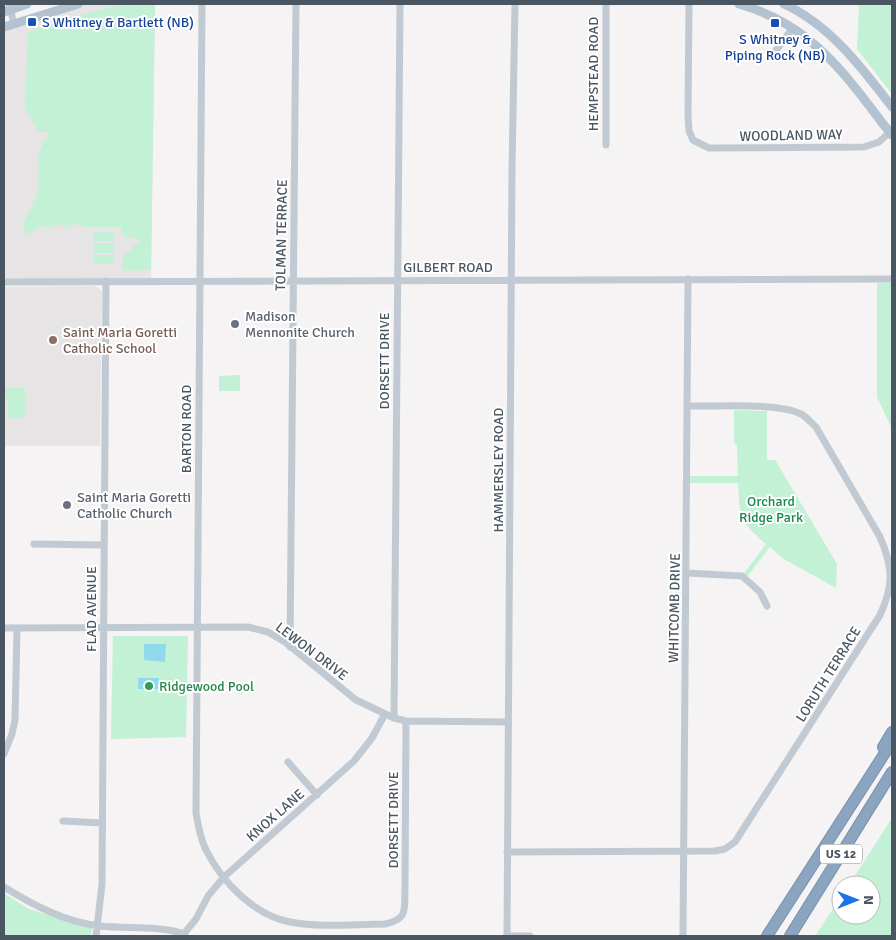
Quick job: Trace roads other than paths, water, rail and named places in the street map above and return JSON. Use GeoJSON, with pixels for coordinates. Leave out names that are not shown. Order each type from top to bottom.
{"type":"FeatureCollection","features":[{"type":"Feature","properties":{"kind":"highway"},"geometry":{"type":"LineString","coordinates":[[830,838],[892,732]]}},
{"type":"Feature","properties":{"kind":"highway","name":"US 12"},"geometry":{"type":"LineString","coordinates":[[767,936],[892,742]]}},
{"type":"Feature","properties":{"kind":"highway","name":"US 12"},"geometry":{"type":"LineString","coordinates":[[790,936],[892,772]]}},
{"type":"Feature","properties":{"kind":"main road"},"geometry":{"type":"LineString","coordinates":[[8,9],[27,4]]}},
{"type":"Feature","properties":{"kind":"main road"},"geometry":{"type":"LineString","coordinates":[[4,27],[78,4]]}},
{"type":"Feature","properties":{"kind":"main road"},"geometry":{"type":"LineString","coordinates":[[740,4],[755,6],[815,43],[857,89],[891,133]]}},
{"type":"Feature","properties":{"kind":"main road"},"geometry":{"type":"LineString","coordinates":[[784,4],[814,22],[839,43],[892,107]]}},
{"type":"Feature","properties":{"kind":"street","name":"BARTON ROAD"},"geometry":{"type":"LineString","coordinates":[[202,4],[196,813],[199,831],[206,849],[237,893],[270,915],[288,922],[311,925],[385,924],[397,922],[400,918]]}},
{"type":"Feature","properties":{"kind":"street","name":"TOLMAN TERRACE"},"geometry":{"type":"LineString","coordinates":[[290,647],[296,4]]}},
{"type":"Feature","properties":{"kind":"street","name":"DORSETT DRIVE"},"geometry":{"type":"LineString","coordinates":[[394,718],[400,4]]}},
{"type":"Feature","properties":{"kind":"street","name":"HAMMERSLEY ROAD"},"geometry":{"type":"LineString","coordinates":[[506,936],[515,4]]}},
{"type":"Feature","properties":{"kind":"street","name":"HEMPSTEAD ROAD"},"geometry":{"type":"LineString","coordinates":[[606,4],[606,145]]}},
{"type":"Feature","properties":{"kind":"street","name":"WOODLAND WAY"},"geometry":{"type":"LineString","coordinates":[[689,4],[688,115],[692,140],[709,148],[864,147],[878,142],[891,133]]}},
{"type":"Feature","properties":{"kind":"street"},"geometry":{"type":"LineString","coordinates":[[8,9],[14,24]]}},
{"type":"Feature","properties":{"kind":"street"},"geometry":{"type":"LineString","coordinates":[[774,54],[793,28]]}},
{"type":"Feature","properties":{"kind":"street","name":"WHITCOMB DRIVE"},"geometry":{"type":"LineString","coordinates":[[683,936],[688,279]]}},
{"type":"Feature","properties":{"kind":"street","name":"GILBERT ROAD"},"geometry":{"type":"LineString","coordinates":[[4,282],[892,279]]}},
{"type":"Feature","properties":{"kind":"street","name":"FLAD AVENUE"},"geometry":{"type":"LineString","coordinates":[[96,936],[102,884],[106,281]]}},
{"type":"Feature","properties":{"kind":"street","name":"LORUTH TERRACE"},"geometry":{"type":"LineString","coordinates":[[507,852],[715,851],[725,849],[735,842],[880,615],[890,589],[891,572],[888,555],[880,537],[816,427],[804,415],[788,409],[774,407],[688,406]]}},
{"type":"Feature","properties":{"kind":"street"},"geometry":{"type":"LineString","coordinates":[[34,544],[104,544]]}},
{"type":"Feature","properties":{"kind":"street"},"geometry":{"type":"LineString","coordinates":[[687,573],[742,576],[760,592],[768,606]]}},
{"type":"Feature","properties":{"kind":"street","name":"LEWON DRIVE"},"geometry":{"type":"LineString","coordinates":[[4,628],[248,628],[268,632],[290,647],[356,700],[394,718],[406,721],[508,722]]}},
{"type":"Feature","properties":{"kind":"street"},"geometry":{"type":"LineString","coordinates":[[4,752],[12,734],[15,720],[17,628]]}},
{"type":"Feature","properties":{"kind":"street","name":"KNOX LANE"},"geometry":{"type":"LineString","coordinates":[[184,935],[196,919],[208,896],[224,877],[354,762],[372,738],[385,714]]}},
{"type":"Feature","properties":{"kind":"street","name":"DORSETT DRIVE"},"geometry":{"type":"LineString","coordinates":[[400,918],[404,914],[405,888],[406,721]]}},
{"type":"Feature","properties":{"kind":"street"},"geometry":{"type":"LineString","coordinates":[[288,762],[317,795]]}},
{"type":"Feature","properties":{"kind":"street"},"geometry":{"type":"LineString","coordinates":[[63,822],[102,823]]}},
{"type":"Feature","properties":{"kind":"street"},"geometry":{"type":"LineString","coordinates":[[4,887],[34,905],[67,918],[97,925],[172,930],[184,935]]}},
{"type":"Feature","properties":{"kind":"street"},"geometry":{"type":"LineString","coordinates":[[506,936],[530,936]]}},
{"type":"Feature","properties":{"kind":"water"},"geometry":{"type":"Polygon","coordinates":[[[144,644],[166,644],[165,662],[144,660],[144,644]]]}},
{"type":"Feature","properties":{"kind":"water"},"geometry":{"type":"Polygon","coordinates":[[[138,678],[159,678],[159,689],[138,689],[138,678]]]}},
{"type":"Feature","properties":{"kind":"place","name":"S Whitney & Bartlett (NB)"},"geometry":{"type":"Point","coordinates":[32,22]}},
{"type":"Feature","properties":{"kind":"place","name":"S Whitney & Piping Rock (NB)"},"geometry":{"type":"Point","coordinates":[775,23]}},
{"type":"Feature","properties":{"kind":"place","name":"Madison Mennonite Church"},"geometry":{"type":"Point","coordinates":[235,324]}},
{"type":"Feature","properties":{"kind":"place","name":"Saint Maria Goretti Catholic School"},"geometry":{"type":"Point","coordinates":[53,340]}},
{"type":"Feature","properties":{"kind":"place","name":"Saint Maria Goretti Catholic Church"},"geometry":{"type":"Point","coordinates":[67,505]}},
{"type":"Feature","properties":{"kind":"place","name":"Ridgewood Pool"},"geometry":{"type":"Point","coordinates":[149,686]}},
{"type":"Feature","properties":{"kind":"park label","name":"Orchard Ridge Park"},"geometry":{"type":"Point","coordinates":[771,510]}}]}
